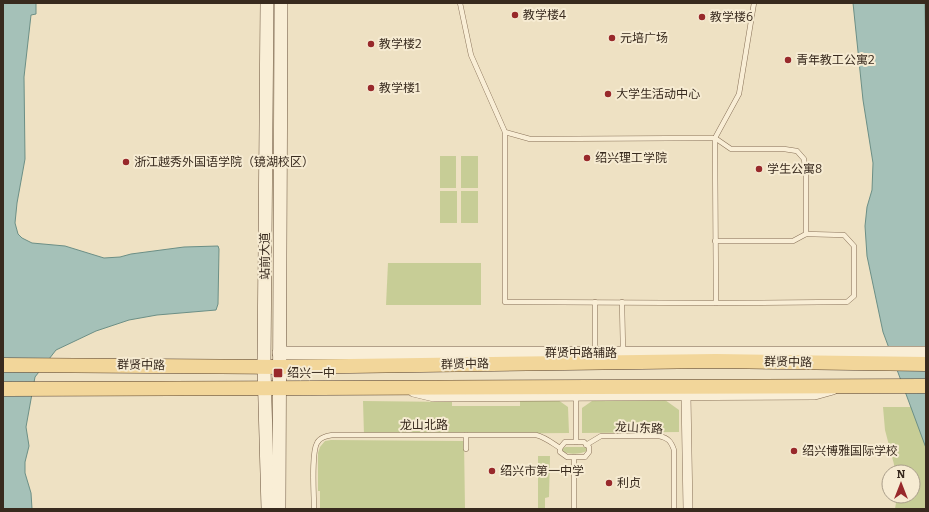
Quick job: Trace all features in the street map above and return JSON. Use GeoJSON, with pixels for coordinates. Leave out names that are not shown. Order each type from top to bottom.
{"type":"FeatureCollection","features":[{"type":"Feature","properties":{"kind":"main road","name":"站前大道"},"geometry":{"type":"LineString","coordinates":[[268,3],[264,367],[272,389],[279,509]]}},
{"type":"Feature","properties":{"kind":"main road","name":"站前大道"},"geometry":{"type":"LineString","coordinates":[[268,509],[272,389],[279,360],[282,3]]}},
{"type":"Feature","properties":{"kind":"main road","name":"群贤中路辅路"},"geometry":{"type":"LineString","coordinates":[[279,360],[595,353],[882,358],[926,353]]}},
{"type":"Feature","properties":{"kind":"main road","name":"群贤中路"},"geometry":{"type":"LineString","coordinates":[[3,365],[264,367],[279,360],[716,361],[882,358],[926,364]]}},
{"type":"Feature","properties":{"kind":"main road","name":"群贤中路"},"geometry":{"type":"LineString","coordinates":[[3,390],[926,386]]}},
{"type":"Feature","properties":{"kind":"street"},"geometry":{"type":"LineString","coordinates":[[400,388],[434,397],[686,396],[815,395],[844,386]]}},
{"type":"Feature","properties":{"kind":"street"},"geometry":{"type":"LineString","coordinates":[[686,396],[688,509]]}},
{"type":"Feature","properties":{"kind":"lane"},"geometry":{"type":"LineString","coordinates":[[460,3],[471,55],[505,132],[504,302],[848,302],[854,296],[854,246],[844,234],[806,234],[793,241],[716,241]]}},
{"type":"Feature","properties":{"kind":"lane"},"geometry":{"type":"LineString","coordinates":[[716,303],[715,138],[739,94],[754,3]]}},
{"type":"Feature","properties":{"kind":"lane"},"geometry":{"type":"LineString","coordinates":[[505,132],[530,139],[715,138],[731,149],[784,149],[797,151],[804,159],[806,171],[806,234]]}},
{"type":"Feature","properties":{"kind":"lane"},"geometry":{"type":"LineString","coordinates":[[595,302],[595,353]]}},
{"type":"Feature","properties":{"kind":"lane"},"geometry":{"type":"LineString","coordinates":[[622,302],[623,353]]}},
{"type":"Feature","properties":{"kind":"lane"},"geometry":{"type":"LineString","coordinates":[[576,396],[576,442]]}},
{"type":"Feature","properties":{"kind":"lane","name":"龙山北路"},"geometry":{"type":"LineString","coordinates":[[314,509],[314,453],[317,443],[323,437],[333,435],[536,435],[545,438],[560,448],[560,452],[567,457],[574,457]]}},
{"type":"Feature","properties":{"kind":"lane"},"geometry":{"type":"LineString","coordinates":[[466,435],[466,449]]}},
{"type":"Feature","properties":{"kind":"lane","name":"龙山东路"},"geometry":{"type":"LineString","coordinates":[[586,444],[601,436],[659,436],[666,438],[672,443],[674,450],[674,509]]}},
{"type":"Feature","properties":{"kind":"lane"},"geometry":{"type":"LineString","coordinates":[[560,448],[564,442],[584,442],[589,447],[589,452],[585,457],[574,457],[574,509]]}},
{"type":"Feature","properties":{"kind":"green space"},"geometry":{"type":"Polygon","coordinates":[[[440,156],[456,156],[456,188],[440,188],[440,156]]]}},
{"type":"Feature","properties":{"kind":"green space"},"geometry":{"type":"Polygon","coordinates":[[[461,156],[478,156],[478,188],[461,188],[461,156]]]}},
{"type":"Feature","properties":{"kind":"green space"},"geometry":{"type":"Polygon","coordinates":[[[440,191],[457,191],[457,223],[440,223],[440,191]]]}},
{"type":"Feature","properties":{"kind":"green space"},"geometry":{"type":"Polygon","coordinates":[[[461,191],[478,191],[478,223],[461,223],[461,191]]]}},
{"type":"Feature","properties":{"kind":"green space"},"geometry":{"type":"Polygon","coordinates":[[[388,263],[481,263],[481,305],[386,305],[388,263]]]}},
{"type":"Feature","properties":{"kind":"green space"},"geometry":{"type":"Polygon","coordinates":[[[558,400],[568,407],[569,433],[364,435],[363,401],[452,402],[452,406],[520,406],[520,401],[558,400]]]}},
{"type":"Feature","properties":{"kind":"green space"},"geometry":{"type":"Polygon","coordinates":[[[665,400],[679,410],[679,432],[582,433],[582,408],[592,401],[665,400]]]}},
{"type":"Feature","properties":{"kind":"green space"},"geometry":{"type":"Polygon","coordinates":[[[883,407],[926,407],[926,509],[895,509],[896,504],[921,504],[921,464],[894,464],[885,430],[883,407]]]}},
{"type":"Feature","properties":{"kind":"green space"},"geometry":{"type":"Polygon","coordinates":[[[325,441],[464,441],[465,509],[320,509],[320,491],[318,491],[318,453],[320,447],[325,441]]]}},
{"type":"Feature","properties":{"kind":"green space"},"geometry":{"type":"Polygon","coordinates":[[[583,447],[587,448],[587,451],[571,454],[562,451],[563,448],[583,447]]]}},
{"type":"Feature","properties":{"kind":"green space"},"geometry":{"type":"Polygon","coordinates":[[[538,456],[550,456],[549,497],[545,498],[545,509],[538,509],[538,456]]]}},
{"type":"Feature","properties":{"kind":"water"},"geometry":{"type":"Polygon","coordinates":[[[3,3],[36,3],[36,14],[31,15],[24,77],[25,159],[15,223],[18,234],[22,238],[32,243],[65,246],[104,258],[184,247],[218,246],[219,249],[218,304],[216,310],[157,315],[129,320],[96,331],[56,350],[35,377],[26,427],[29,446],[25,462],[25,473],[31,493],[32,509],[3,509],[3,3]]]}},
{"type":"Feature","properties":{"kind":"water"},"geometry":{"type":"Polygon","coordinates":[[[853,3],[925,3],[926,448],[883,332],[867,256],[865,226],[867,207],[872,190],[873,163],[863,100],[853,3]]]}},
{"type":"Feature","properties":{"kind":"place","name":"教学楼4"},"geometry":{"type":"Point","coordinates":[515,15]}},
{"type":"Feature","properties":{"kind":"place","name":"教学楼6"},"geometry":{"type":"Point","coordinates":[702,17]}},
{"type":"Feature","properties":{"kind":"place","name":"元培广场"},"geometry":{"type":"Point","coordinates":[612,38]}},
{"type":"Feature","properties":{"kind":"place","name":"教学楼2"},"geometry":{"type":"Point","coordinates":[371,44]}},
{"type":"Feature","properties":{"kind":"place","name":"青年教工公寓2"},"geometry":{"type":"Point","coordinates":[788,60]}},
{"type":"Feature","properties":{"kind":"place","name":"教学楼1"},"geometry":{"type":"Point","coordinates":[371,88]}},
{"type":"Feature","properties":{"kind":"place","name":"大学生活动中心"},"geometry":{"type":"Point","coordinates":[608,94]}},
{"type":"Feature","properties":{"kind":"place","name":"绍兴理工学院"},"geometry":{"type":"Point","coordinates":[587,158]}},
{"type":"Feature","properties":{"kind":"place","name":"浙江越秀外国语学院（镜湖校区）"},"geometry":{"type":"Point","coordinates":[126,162]}},
{"type":"Feature","properties":{"kind":"place","name":"学生公寓8"},"geometry":{"type":"Point","coordinates":[759,169]}},
{"type":"Feature","properties":{"kind":"place","name":"绍兴一中"},"geometry":{"type":"Point","coordinates":[278,373]}},
{"type":"Feature","properties":{"kind":"place","name":"绍兴博雅国际学校"},"geometry":{"type":"Point","coordinates":[794,451]}},
{"type":"Feature","properties":{"kind":"place","name":"绍兴市第一中学"},"geometry":{"type":"Point","coordinates":[492,471]}},
{"type":"Feature","properties":{"kind":"place","name":"利贞"},"geometry":{"type":"Point","coordinates":[609,483]}}]}
